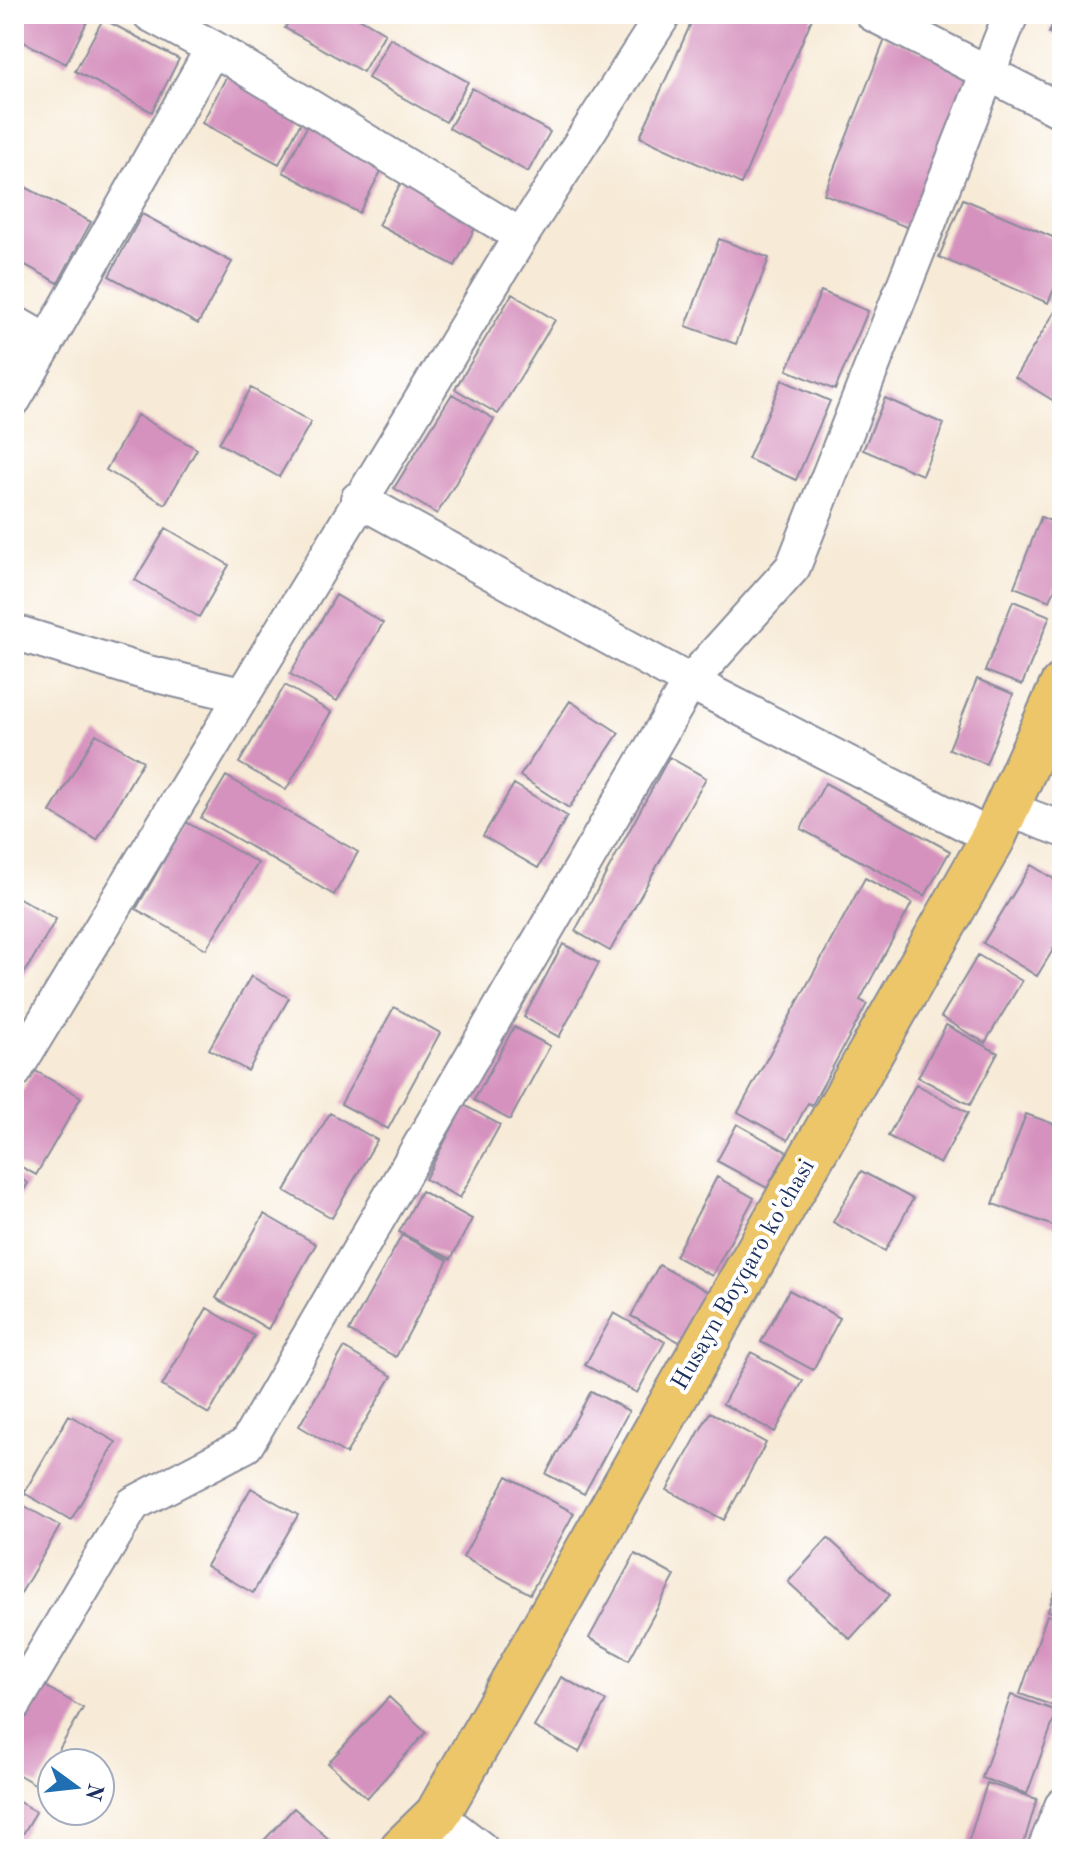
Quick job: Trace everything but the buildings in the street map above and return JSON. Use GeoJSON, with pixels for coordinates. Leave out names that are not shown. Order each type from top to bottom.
{"type":"FeatureCollection","features":[{"type":"Feature","properties":{"kind":"main road","name":"Husayn Boyqaro ko'chasi"},"geometry":{"type":"LineString","coordinates":[[402,1849],[437,1815],[1000,824],[1062,686]]}},
{"type":"Feature","properties":{"kind":"street"},"geometry":{"type":"LineString","coordinates":[[150,14],[213,48],[521,236]]}},
{"type":"Feature","properties":{"kind":"street"},"geometry":{"type":"LineString","coordinates":[[17,1061],[358,499],[521,236],[664,14]]}},
{"type":"Feature","properties":{"kind":"street"},"geometry":{"type":"LineString","coordinates":[[873,14],[1062,111]]}},
{"type":"Feature","properties":{"kind":"street"},"geometry":{"type":"LineString","coordinates":[[14,1704],[133,1504],[246,1445],[690,682],[793,567],[1011,14]]}},
{"type":"Feature","properties":{"kind":"street"},"geometry":{"type":"LineString","coordinates":[[14,399],[213,48]]}},
{"type":"Feature","properties":{"kind":"street"},"geometry":{"type":"LineString","coordinates":[[14,323],[47,342]]}},
{"type":"Feature","properties":{"kind":"street"},"geometry":{"type":"LineString","coordinates":[[358,499],[690,682],[1000,824],[1062,829]]}},
{"type":"Feature","properties":{"kind":"street"},"geometry":{"type":"LineString","coordinates":[[14,632],[144,672],[241,695]]}},
{"type":"Feature","properties":{"kind":"street"},"geometry":{"type":"LineString","coordinates":[[1045,1849],[1062,1806]]}},
{"type":"Feature","properties":{"kind":"street"},"geometry":{"type":"LineString","coordinates":[[437,1815],[481,1849]]}}]}
